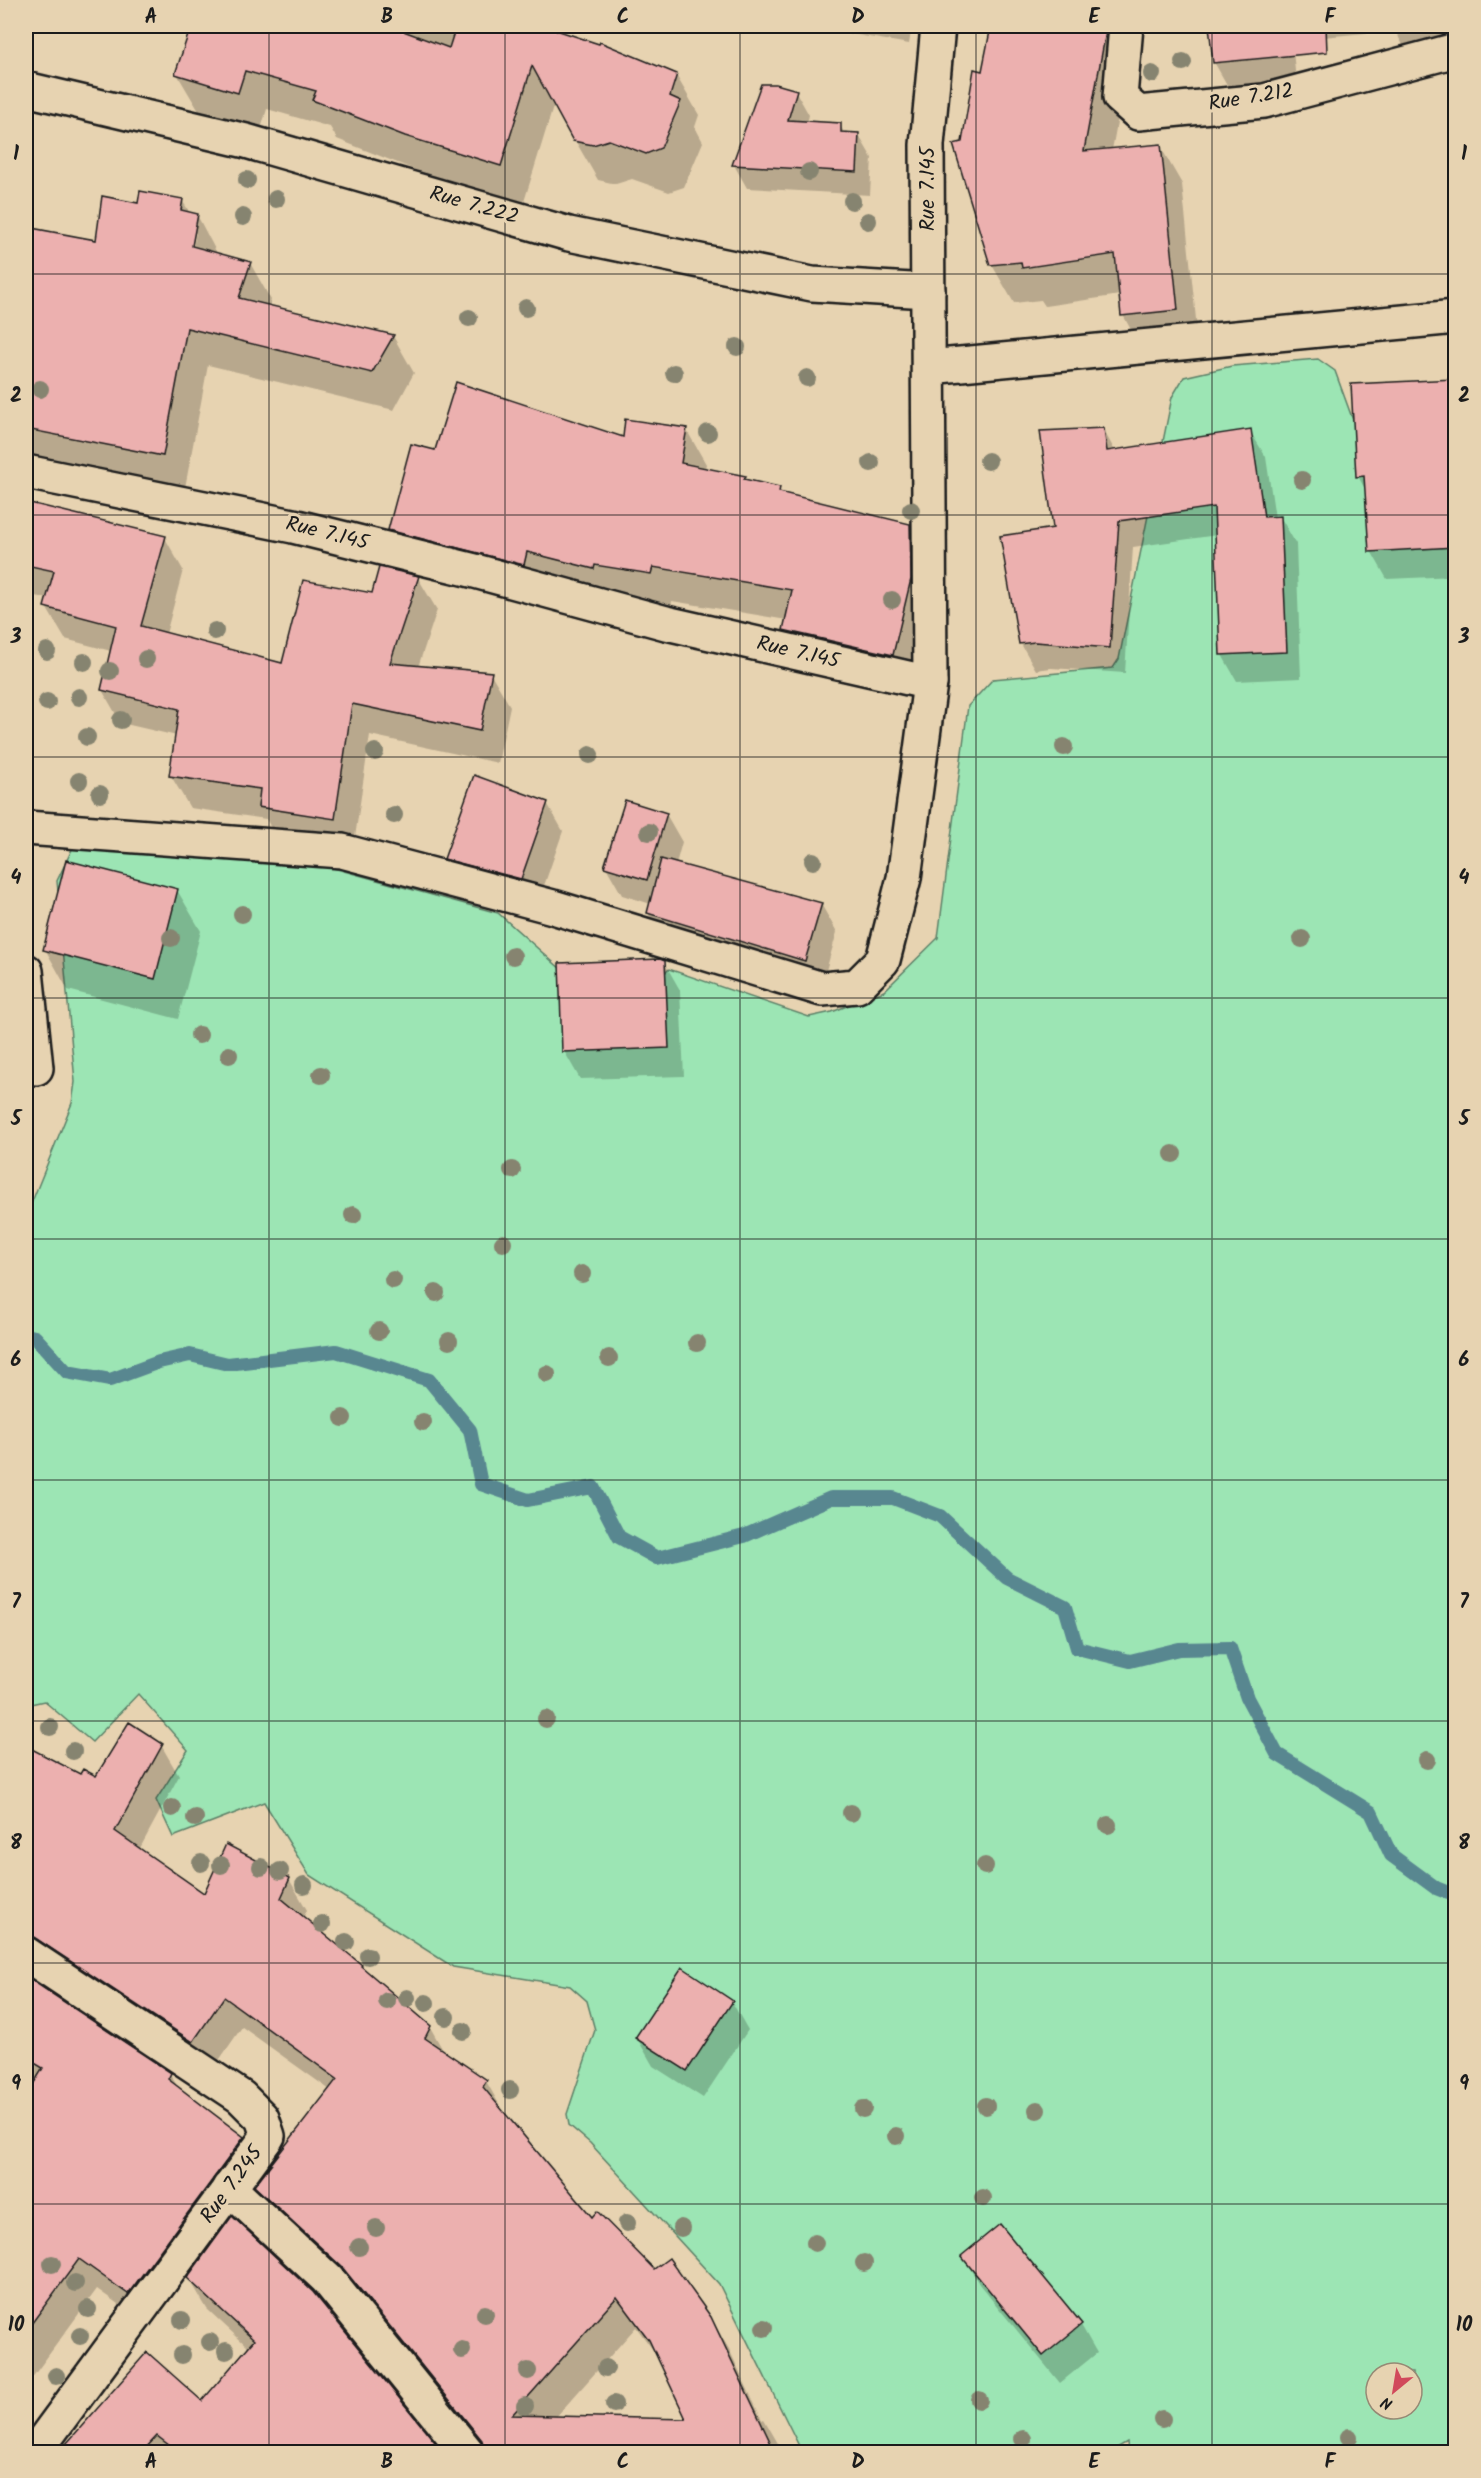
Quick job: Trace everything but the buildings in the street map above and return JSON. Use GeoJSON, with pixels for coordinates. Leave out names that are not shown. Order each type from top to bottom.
{"type":"FeatureCollection","features":[{"type":"Feature","properties":{"kind":"street","name":"Rue 7.145"},"geometry":{"type":"LineString","coordinates":[[26,472],[293,526],[475,571],[666,623],[930,683],[927,145],[938,26]]}},
{"type":"Feature","properties":{"kind":"street","name":"Rue 7.212"},"geometry":{"type":"LineString","coordinates":[[1126,26],[1120,97],[1138,113],[1264,101],[1455,50]]}},
{"type":"Feature","properties":{"kind":"street","name":"Rue 7.222"},"geometry":{"type":"LineString","coordinates":[[26,89],[246,141],[569,234],[812,284],[928,291]]}},
{"type":"Feature","properties":{"kind":"street"},"geometry":{"type":"LineString","coordinates":[[929,367],[1455,317]]}},
{"type":"Feature","properties":{"kind":"street"},"geometry":{"type":"LineString","coordinates":[[26,828],[342,850],[553,907],[822,989],[857,986],[883,960],[904,878],[930,683]]}},
{"type":"Feature","properties":{"kind":"street"},"geometry":{"type":"LineString","coordinates":[[26,971],[36,1068]]}},
{"type":"Feature","properties":{"kind":"street","name":"Rue 7.245"},"geometry":{"type":"LineString","coordinates":[[26,1954],[241,2097],[262,2118],[268,2136],[145,2306],[34,2452]]}},
{"type":"Feature","properties":{"kind":"street"},"geometry":{"type":"LineString","coordinates":[[229,2188],[327,2279],[467,2452]]}},
{"type":"Feature","properties":{"kind":"street"},"geometry":{"type":"LineString","coordinates":[[26,2447],[34,2452]]}},
{"type":"Feature","properties":{"kind":"green space"},"geometry":{"type":"Polygon","coordinates":[[[1318,359],[1335,371],[1386,511],[1420,538],[1455,528],[1455,2452],[1128,2452],[1127,2442],[1110,2452],[802,2452],[719,2284],[590,2143],[569,2125],[567,2114],[595,2030],[587,2001],[570,1986],[453,1967],[309,1875],[264,1802],[173,1837],[156,1800],[188,1750],[138,1694],[92,1742],[44,1701],[26,1705],[26,1203],[31,1204],[72,1103],[75,1082],[57,881],[76,841],[311,862],[498,913],[589,994],[639,999],[669,969],[809,1017],[832,1012],[884,991],[938,938],[968,706],[993,679],[1113,668],[1119,659],[1172,397],[1184,377],[1232,366],[1318,359]]]}},
{"type":"Feature","properties":{"kind":"waterway"},"geometry":{"type":"LineString","coordinates":[[26,1335],[35,1337],[67,1372],[110,1380],[159,1362],[190,1355],[228,1364],[336,1351],[429,1380],[470,1430],[481,1484],[528,1500],[593,1487],[619,1537],[657,1558],[744,1536],[831,1498],[893,1498],[940,1516],[1007,1578],[1065,1607],[1077,1648],[1130,1661],[1179,1649],[1230,1648],[1247,1698],[1277,1754],[1371,1812],[1391,1855],[1436,1888],[1456,1896]]}}]}
